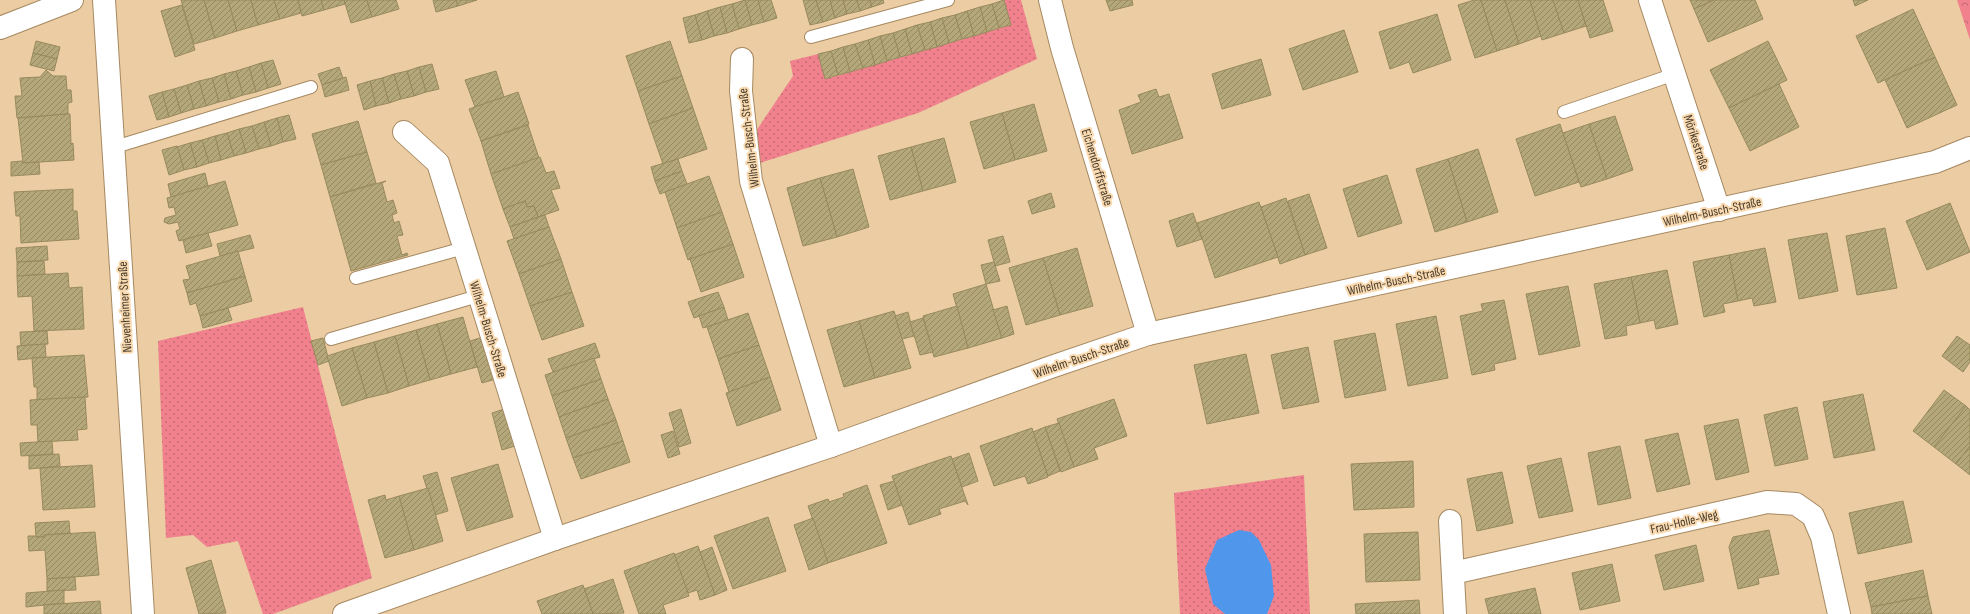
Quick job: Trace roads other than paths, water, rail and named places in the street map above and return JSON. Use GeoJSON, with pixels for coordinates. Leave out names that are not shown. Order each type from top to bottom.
{"type":"FeatureCollection","features":[{"type":"Feature","properties":{"kind":"street"},"geometry":{"type":"LineString","coordinates":[[0,28],[72,0]]}},
{"type":"Feature","properties":{"kind":"street","name":"Nievenheimer Straße"},"geometry":{"type":"LineString","coordinates":[[104,0],[115,147],[143,614]]}},
{"type":"Feature","properties":{"kind":"street","name":"Eichendorffstraße"},"geometry":{"type":"LineString","coordinates":[[1050,0],[1062,48],[1148,334]]}},
{"type":"Feature","properties":{"kind":"street","name":"Mörikestraße"},"geometry":{"type":"LineString","coordinates":[[1650,0],[1719,210]]}},
{"type":"Feature","properties":{"kind":"street","name":"Wilhelm-Busch-Straße"},"geometry":{"type":"LineString","coordinates":[[742,60],[741,91],[751,181],[831,446]]}},
{"type":"Feature","properties":{"kind":"street","name":"Wilhelm-Busch-Straße"},"geometry":{"type":"LineString","coordinates":[[404,132],[438,163],[478,296],[555,539]]}},
{"type":"Feature","properties":{"kind":"street","name":"Wilhelm-Busch-Straße"},"geometry":{"type":"LineString","coordinates":[[344,614],[555,539],[831,446],[1148,334],[1936,162],[1970,148]]}},
{"type":"Feature","properties":{"kind":"street","name":"Frau-Holle-Weg"},"geometry":{"type":"LineString","coordinates":[[1453,573],[1767,502],[1796,504],[1813,516],[1822,537],[1839,614]]}},
{"type":"Feature","properties":{"kind":"street"},"geometry":{"type":"LineString","coordinates":[[1450,521],[1455,614]]}},
{"type":"Feature","properties":{"kind":"lane"},"geometry":{"type":"LineString","coordinates":[[811,37],[948,0]]}},
{"type":"Feature","properties":{"kind":"lane"},"geometry":{"type":"LineString","coordinates":[[1564,112],[1675,74]]}},
{"type":"Feature","properties":{"kind":"lane"},"geometry":{"type":"LineString","coordinates":[[115,147],[312,87]]}},
{"type":"Feature","properties":{"kind":"lane"},"geometry":{"type":"LineString","coordinates":[[356,278],[464,248]]}},
{"type":"Feature","properties":{"kind":"lane"},"geometry":{"type":"LineString","coordinates":[[331,339],[478,296]]}},
{"type":"Feature","properties":{"kind":"water"},"geometry":{"type":"Polygon","coordinates":[[[1239,530],[1251,532],[1259,540],[1271,565],[1274,596],[1267,614],[1225,614],[1213,604],[1205,569],[1217,540],[1239,530]]]}}]}
